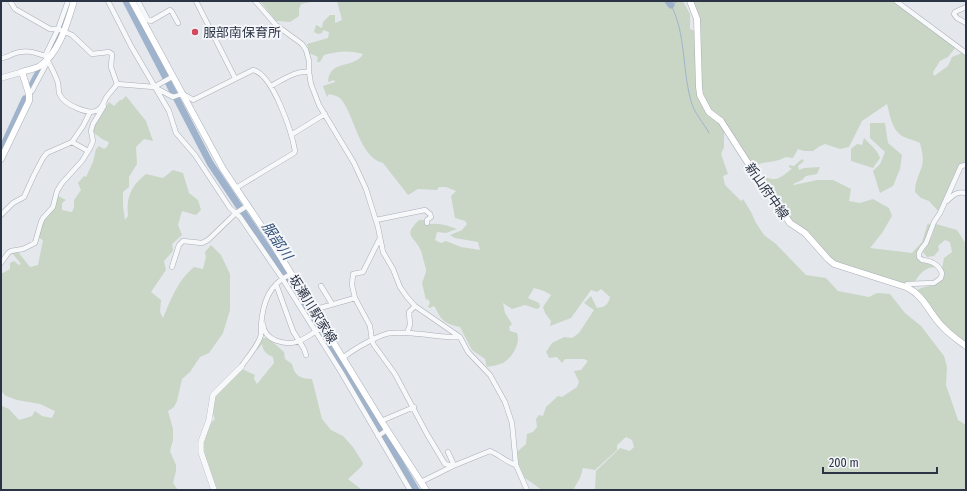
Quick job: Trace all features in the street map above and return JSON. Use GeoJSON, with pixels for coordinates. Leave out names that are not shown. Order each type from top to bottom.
{"type":"FeatureCollection","features":[{"type":"Feature","properties":{"kind":"main road"},"geometry":{"type":"LineString","coordinates":[[1,159],[28,101],[28,92],[22,72],[37,67],[54,50],[74,1]]}},
{"type":"Feature","properties":{"kind":"main road","name":"坂瀬川駅家線"},"geometry":{"type":"LineString","coordinates":[[132,1],[171,78],[246,207],[268,236],[381,420],[386,431],[426,490]]}},
{"type":"Feature","properties":{"kind":"main road","name":"新山府中線"},"geometry":{"type":"LineString","coordinates":[[690,1],[697,19],[699,87],[703,102],[709,112],[721,121],[764,188],[770,194],[790,223],[806,233],[834,264],[906,287],[917,293],[941,326],[966,346]]}},
{"type":"Feature","properties":{"kind":"street"},"geometry":{"type":"LineString","coordinates":[[10,1],[15,9],[50,29],[61,30],[72,35],[92,54],[109,52],[112,54],[111,67],[117,84]]}},
{"type":"Feature","properties":{"kind":"street"},"geometry":{"type":"LineString","coordinates":[[61,30],[68,1]]}},
{"type":"Feature","properties":{"kind":"street"},"geometry":{"type":"LineString","coordinates":[[108,1],[154,87],[169,111],[176,133],[195,155],[230,208],[237,212],[283,278],[410,490]]}},
{"type":"Feature","properties":{"kind":"street"},"geometry":{"type":"LineString","coordinates":[[138,1],[148,20],[151,21]]}},
{"type":"Feature","properties":{"kind":"street"},"geometry":{"type":"LineString","coordinates":[[196,1],[235,78]]}},
{"type":"Feature","properties":{"kind":"street"},"geometry":{"type":"LineString","coordinates":[[255,1],[276,25],[302,44],[306,50],[309,61],[309,72],[315,94],[324,114],[354,164],[366,189],[376,220],[383,252],[393,269],[400,287],[415,306],[460,337],[468,352],[490,375],[505,402],[512,423],[516,465],[527,490]]}},
{"type":"Feature","properties":{"kind":"street"},"geometry":{"type":"LineString","coordinates":[[896,1],[966,53]]}},
{"type":"Feature","properties":{"kind":"street"},"geometry":{"type":"LineString","coordinates":[[966,7],[955,12],[954,14],[957,18],[966,23]]}},
{"type":"Feature","properties":{"kind":"street"},"geometry":{"type":"LineString","coordinates":[[146,28],[149,27],[151,21],[170,10],[178,23]]}},
{"type":"Feature","properties":{"kind":"street"},"geometry":{"type":"LineString","coordinates":[[1,58],[5,58],[14,53],[31,51],[46,59],[52,69],[62,98],[74,106],[90,112],[96,112],[104,106]]}},
{"type":"Feature","properties":{"kind":"street"},"geometry":{"type":"LineString","coordinates":[[28,92],[32,91],[46,59]]}},
{"type":"Feature","properties":{"kind":"street"},"geometry":{"type":"LineString","coordinates":[[117,84],[154,87],[173,97],[184,94],[195,100],[235,78],[253,70],[256,71],[271,86],[288,122],[294,153],[236,188]]}},
{"type":"Feature","properties":{"kind":"street"},"geometry":{"type":"LineString","coordinates":[[271,86],[288,77],[305,71],[309,72]]}},
{"type":"Feature","properties":{"kind":"street"},"geometry":{"type":"LineString","coordinates":[[1,78],[22,72]]}},
{"type":"Feature","properties":{"kind":"street"},"geometry":{"type":"LineString","coordinates":[[154,87],[171,78]]}},
{"type":"Feature","properties":{"kind":"street"},"geometry":{"type":"LineString","coordinates":[[1,263],[11,251],[23,249],[35,243],[42,218],[53,207],[57,191],[62,183],[82,161],[88,151],[93,141],[91,131],[93,124],[104,106],[105,99],[117,84]]}},
{"type":"Feature","properties":{"kind":"street"},"geometry":{"type":"LineString","coordinates":[[1,215],[13,203],[24,197],[34,175],[47,153],[72,142],[83,126],[90,112]]}},
{"type":"Feature","properties":{"kind":"street"},"geometry":{"type":"LineString","coordinates":[[291,135],[324,114]]}},
{"type":"Feature","properties":{"kind":"street"},"geometry":{"type":"LineString","coordinates":[[72,142],[88,151]]}},
{"type":"Feature","properties":{"kind":"street"},"geometry":{"type":"LineString","coordinates":[[906,287],[907,284],[934,283],[941,278],[942,273],[937,265],[929,261],[922,260],[919,257],[919,254],[926,243],[934,222],[946,201],[961,166],[966,165]]}},
{"type":"Feature","properties":{"kind":"street"},"geometry":{"type":"LineString","coordinates":[[946,201],[948,201],[956,193],[966,193]]}},
{"type":"Feature","properties":{"kind":"street"},"geometry":{"type":"LineString","coordinates":[[172,267],[179,246],[183,242],[202,243],[208,240],[237,212],[246,207]]}},
{"type":"Feature","properties":{"kind":"street"},"geometry":{"type":"LineString","coordinates":[[376,220],[425,210],[431,217],[427,220],[427,223]]}},
{"type":"Feature","properties":{"kind":"street"},"geometry":{"type":"LineString","coordinates":[[380,240],[363,272],[353,274],[352,285],[355,298],[370,326],[372,341],[395,374],[445,464],[453,466]]}},
{"type":"Feature","properties":{"kind":"street"},"geometry":{"type":"LineString","coordinates":[[214,490],[201,452],[201,442],[209,420],[213,394],[241,367],[261,337],[266,298],[276,284],[290,274]]}},
{"type":"Feature","properties":{"kind":"street"},"geometry":{"type":"LineString","coordinates":[[276,284],[293,331],[306,355]]}},
{"type":"Feature","properties":{"kind":"street"},"geometry":{"type":"LineString","coordinates":[[321,286],[332,304]]}},
{"type":"Feature","properties":{"kind":"street"},"geometry":{"type":"LineString","coordinates":[[313,310],[355,298]]}},
{"type":"Feature","properties":{"kind":"street"},"geometry":{"type":"LineString","coordinates":[[407,333],[410,325],[409,312],[415,306]]}},
{"type":"Feature","properties":{"kind":"street"},"geometry":{"type":"LineString","coordinates":[[263,316],[266,334],[271,338],[289,343],[299,341],[323,327]]}},
{"type":"Feature","properties":{"kind":"street"},"geometry":{"type":"LineString","coordinates":[[343,358],[350,352],[382,335],[391,333],[407,333],[453,338],[460,337]]}},
{"type":"Feature","properties":{"kind":"street"},"geometry":{"type":"LineString","coordinates":[[381,420],[414,407]]}},
{"type":"Feature","properties":{"kind":"street"},"geometry":{"type":"LineString","coordinates":[[378,436],[386,431]]}},
{"type":"Feature","properties":{"kind":"street"},"geometry":{"type":"LineString","coordinates":[[421,482],[453,466],[490,451],[513,465],[516,465]]}},
{"type":"Feature","properties":{"kind":"street"},"geometry":{"type":"LineString","coordinates":[[448,452],[453,466]]}},
{"type":"Feature","properties":{"kind":"green space"},"geometry":{"type":"Polygon","coordinates":[[[260,1],[310,2],[301,4],[299,16],[290,22],[276,21],[260,1]]]}},
{"type":"Feature","properties":{"kind":"green space"},"geometry":{"type":"Polygon","coordinates":[[[337,1],[683,1],[690,14],[690,29],[695,31],[698,97],[704,110],[718,122],[724,130],[724,147],[721,154],[728,174],[723,176],[725,185],[741,201],[743,199],[764,235],[776,244],[806,275],[826,278],[838,291],[869,297],[877,293],[890,294],[905,313],[921,326],[944,356],[947,367],[946,385],[958,420],[966,425],[966,490],[595,490],[596,471],[620,448],[630,451],[634,447],[632,440],[626,437],[617,445],[617,450],[595,470],[583,468],[580,478],[573,490],[542,490],[525,478],[519,465],[517,452],[526,444],[527,434],[533,432],[537,427],[536,419],[539,415],[543,416],[546,407],[558,396],[562,397],[577,387],[579,382],[574,371],[581,370],[588,361],[584,359],[565,359],[562,363],[557,357],[549,358],[546,352],[552,343],[564,337],[572,338],[579,333],[594,310],[584,303],[591,296],[597,308],[606,305],[610,297],[601,289],[597,292],[591,290],[571,318],[550,326],[551,321],[545,313],[543,307],[551,295],[544,291],[534,288],[528,298],[539,303],[540,307],[537,309],[525,305],[512,309],[503,303],[505,313],[512,324],[509,327],[510,331],[517,333],[517,346],[510,358],[506,361],[501,364],[487,367],[485,359],[472,350],[460,327],[451,325],[444,321],[439,316],[435,307],[428,307],[430,303],[428,299],[426,300],[422,283],[426,269],[421,251],[410,233],[414,226],[419,220],[424,220],[424,224],[426,225],[442,224],[457,229],[446,233],[437,232],[435,240],[441,243],[446,241],[461,247],[480,250],[478,242],[455,238],[450,235],[462,230],[467,224],[465,221],[455,218],[451,196],[456,191],[446,187],[439,187],[437,190],[418,189],[408,195],[383,163],[368,153],[358,135],[346,106],[341,99],[337,96],[329,94],[327,97],[323,86],[335,82],[334,80],[328,82],[329,75],[333,70],[337,67],[359,59],[363,54],[348,52],[334,53],[324,55],[320,62],[317,62],[318,57],[309,53],[307,44],[328,38],[329,32],[323,30],[322,33],[318,34],[314,32],[316,25],[322,28],[323,22],[330,15],[335,15],[335,23],[342,20],[337,1]]]}},
{"type":"Feature","properties":{"kind":"green space"},"geometry":{"type":"Polygon","coordinates":[[[692,1],[894,1],[955,48],[948,57],[940,61],[933,72],[934,76],[948,66],[952,57],[962,53],[966,56],[966,164],[960,166],[939,212],[929,201],[921,198],[915,192],[916,182],[923,163],[920,143],[902,136],[896,130],[887,104],[862,121],[849,147],[840,149],[825,144],[813,151],[798,149],[793,158],[786,157],[755,165],[748,161],[705,104],[702,87],[699,27],[692,1]]]}},
{"type":"Feature","properties":{"kind":"green space"},"geometry":{"type":"Polygon","coordinates":[[[126,96],[146,121],[153,141],[144,139],[136,147],[137,164],[129,177],[129,187],[123,192],[125,220],[128,216],[128,203],[131,192],[141,178],[146,174],[163,178],[173,170],[183,173],[189,193],[198,200],[201,210],[196,215],[182,211],[178,225],[182,235],[172,244],[173,251],[164,261],[166,270],[151,292],[161,300],[160,312],[163,318],[179,284],[188,272],[194,267],[203,269],[206,257],[205,252],[211,245],[221,255],[230,274],[230,310],[223,333],[209,353],[200,357],[190,372],[182,379],[177,401],[174,407],[168,411],[173,429],[173,440],[170,451],[176,465],[173,483],[178,490],[1,490],[1,400],[2,406],[9,409],[19,420],[32,416],[35,411],[42,416],[52,418],[55,411],[40,404],[17,400],[6,396],[1,391],[1,273],[10,269],[10,263],[14,261],[19,265],[21,264],[13,254],[10,254],[12,252],[18,252],[30,267],[38,265],[43,240],[39,238],[43,218],[55,207],[58,196],[66,200],[62,203],[62,210],[72,212],[74,200],[81,190],[78,183],[84,176],[86,177],[93,162],[96,149],[99,146],[104,149],[107,147],[109,142],[93,132],[95,123],[109,102],[114,106],[126,96]]]}},
{"type":"Feature","properties":{"kind":"green space"},"geometry":{"type":"Polygon","coordinates":[[[870,123],[885,123],[888,143],[902,155],[900,169],[893,186],[880,193],[873,171],[880,164],[885,152],[870,138],[870,123]]]}},
{"type":"Feature","properties":{"kind":"green space"},"geometry":{"type":"Polygon","coordinates":[[[864,138],[880,158],[873,168],[851,161],[851,149],[857,144],[862,145],[864,138]]]}},
{"type":"Feature","properties":{"kind":"green space"},"geometry":{"type":"Polygon","coordinates":[[[802,159],[804,161],[798,166],[799,170],[804,168],[820,167],[817,174],[806,176],[802,180],[793,184],[794,185],[817,180],[833,180],[851,189],[849,201],[860,203],[873,199],[889,208],[892,216],[882,233],[870,248],[912,253],[922,242],[928,223],[931,226],[926,240],[917,256],[922,262],[937,267],[929,268],[923,271],[914,283],[903,284],[838,264],[825,252],[813,237],[788,218],[764,186],[765,177],[777,179],[792,169],[789,165],[794,166],[802,159]]]}},
{"type":"Feature","properties":{"kind":"green space"},"geometry":{"type":"Polygon","coordinates":[[[936,224],[957,230],[966,244],[966,344],[944,325],[917,290],[935,284],[942,279],[944,276],[942,269],[944,258],[952,252],[950,242],[945,240],[938,246],[939,250],[934,256],[927,257],[923,252],[932,236],[936,224]]]}},
{"type":"Feature","properties":{"kind":"green space"},"geometry":{"type":"Polygon","coordinates":[[[263,338],[268,338],[284,352],[285,359],[292,364],[294,371],[298,376],[312,379],[322,419],[331,430],[343,436],[353,447],[363,463],[362,466],[348,479],[362,490],[215,490],[204,453],[205,435],[209,426],[215,419],[213,414],[214,397],[242,369],[255,375],[254,379],[257,384],[274,363],[273,357],[265,352],[262,344],[257,350],[254,349],[263,338]]]}},
{"type":"Feature","properties":{"kind":"waterway"},"geometry":{"type":"LineString","coordinates":[[50,50],[59,33],[71,1]]}},
{"type":"Feature","properties":{"kind":"waterway","name":"服部川"},"geometry":{"type":"LineString","coordinates":[[126,1],[210,163],[318,324],[416,490]]}},
{"type":"Feature","properties":{"kind":"waterway"},"geometry":{"type":"LineString","coordinates":[[668,1],[671,5]]}},
{"type":"Feature","properties":{"kind":"waterway"},"geometry":{"type":"LineString","coordinates":[[678,1],[671,5],[676,16],[682,40],[688,89],[692,105],[709,133]]}},
{"type":"Feature","properties":{"kind":"waterway"},"geometry":{"type":"LineString","coordinates":[[31,87],[40,70]]}},
{"type":"Feature","properties":{"kind":"waterway"},"geometry":{"type":"LineString","coordinates":[[1,151],[25,99]]}},
{"type":"Feature","properties":{"kind":"place","name":"服部南保育所"},"geometry":{"type":"Point","coordinates":[195,32]}}]}
